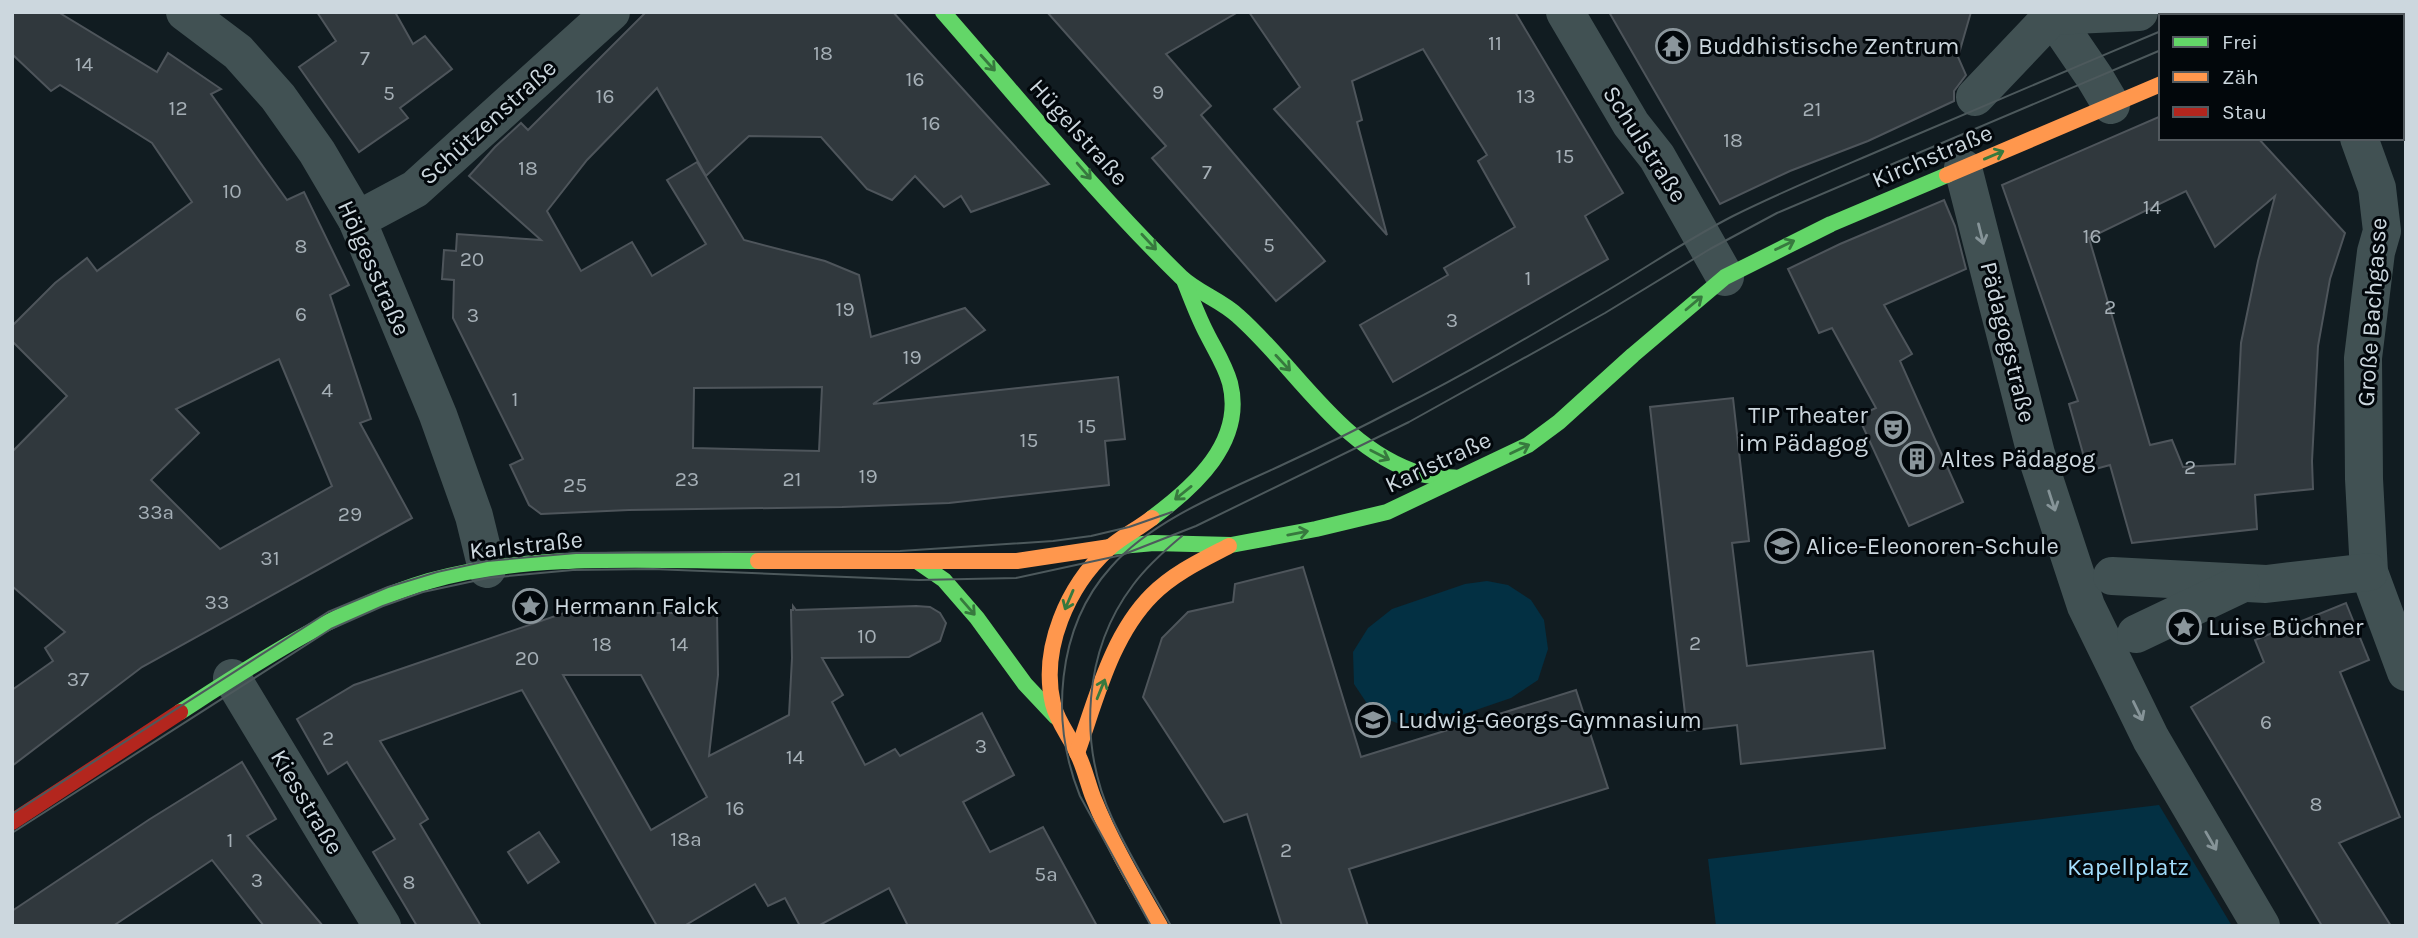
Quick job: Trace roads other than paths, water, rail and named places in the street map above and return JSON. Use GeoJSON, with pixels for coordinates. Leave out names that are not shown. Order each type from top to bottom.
{"type":"FeatureCollection","features":[{"type":"Feature","properties":{"kind":"main road","name":"Hügelstraße"},"geometry":{"type":"LineString","coordinates":[[943,12],[1184,280],[1237,314],[1363,446],[1410,470],[1439,479],[1458,478]]}},
{"type":"Feature","properties":{"kind":"main road","name":"Kirchstraße"},"geometry":{"type":"LineString","coordinates":[[1725,277],[1791,242],[2159,85]]}},
{"type":"Feature","properties":{"kind":"main road","name":"Karlstraße"},"geometry":{"type":"LineString","coordinates":[[12,822],[232,678],[329,620],[430,581],[487,569],[574,561],[1017,561],[1154,542],[1231,545],[1387,512],[1528,445],[1559,422],[1725,277]]}},
{"type":"Feature","properties":{"kind":"main road","name":"Hügelstraße"},"geometry":{"type":"LineString","coordinates":[[1184,280],[1208,337],[1229,376],[1232,395],[1226,441]]}},
{"type":"Feature","properties":{"kind":"main road","name":"Karlstraße"},"geometry":{"type":"LineString","coordinates":[[1110,547],[1149,521],[1191,487],[1212,466],[1226,441]]}},
{"type":"Feature","properties":{"kind":"main road"},"geometry":{"type":"LineString","coordinates":[[1077,753],[1111,663],[1131,624],[1151,596],[1186,569],[1231,545]]}},
{"type":"Feature","properties":{"kind":"main road"},"geometry":{"type":"LineString","coordinates":[[1056,717],[1051,676],[1055,641],[1061,620],[1073,590],[1094,562],[1110,547]]}},
{"type":"Feature","properties":{"kind":"main road"},"geometry":{"type":"LineString","coordinates":[[918,562],[944,580],[977,618],[1025,684],[1056,717],[1077,753],[1114,842],[1160,926]]}},
{"type":"Feature","properties":{"kind":"street","name":"Hölgesstraße"},"geometry":{"type":"LineString","coordinates":[[185,12],[238,52],[278,97],[317,152],[357,220],[438,415],[474,516],[487,569]]}},
{"type":"Feature","properties":{"kind":"street","name":"Schützenstraße"},"geometry":{"type":"LineString","coordinates":[[357,220],[415,189],[611,12]]}},
{"type":"Feature","properties":{"kind":"street","name":"Schulstraße"},"geometry":{"type":"LineString","coordinates":[[1565,12],[1631,124],[1657,157],[1725,277]]}},
{"type":"Feature","properties":{"kind":"street"},"geometry":{"type":"LineString","coordinates":[[1975,97],[2051,14],[2139,12]]}},
{"type":"Feature","properties":{"kind":"street"},"geometry":{"type":"LineString","coordinates":[[2051,14],[2111,106]]}},
{"type":"Feature","properties":{"kind":"street","name":"Große Bachgasse"},"geometry":{"type":"LineString","coordinates":[[2361,140],[2377,188],[2382,231],[2376,252],[2364,358],[2364,479],[2369,572],[2406,672]]}},
{"type":"Feature","properties":{"kind":"street","name":"Pädagogstraße"},"geometry":{"type":"LineString","coordinates":[[1964,167],[2036,454],[2086,606],[2151,738],[2261,926]]}},
{"type":"Feature","properties":{"kind":"street"},"geometry":{"type":"LineString","coordinates":[[2112,576],[2266,584],[2369,572]]}},
{"type":"Feature","properties":{"kind":"street"},"geometry":{"type":"LineString","coordinates":[[2136,634],[2244,583]]}},
{"type":"Feature","properties":{"kind":"street","name":"Kiesstraße"},"geometry":{"type":"LineString","coordinates":[[232,678],[382,926]]}},
{"type":"Feature","properties":{"kind":"tram line"},"geometry":{"type":"LineString","coordinates":[[2212,14],[2218,12]]}},
{"type":"Feature","properties":{"kind":"tram line"},"geometry":{"type":"LineString","coordinates":[[2300,14],[2312,12]]}},
{"type":"Feature","properties":{"kind":"tram line"},"geometry":{"type":"LineString","coordinates":[[1151,926],[1080,796],[1064,738],[1062,707],[1069,647],[1079,618],[1093,591],[1128,550],[1191,508],[1355,430],[1474,368],[1733,216],[2159,32]]}},
{"type":"Feature","properties":{"kind":"tram line"},"geometry":{"type":"LineString","coordinates":[[12,833],[331,629],[423,592],[488,578],[573,570],[653,569],[919,580],[1016,578],[1122,555],[1196,526],[1409,422],[1777,213],[2159,51]]}},
{"type":"Feature","properties":{"kind":"tram line"},"geometry":{"type":"LineString","coordinates":[[12,814],[328,612],[388,587],[437,572],[487,561],[576,553],[900,551],[1053,541],[1129,527],[1172,512]]}},
{"type":"Feature","properties":{"kind":"tram line"},"geometry":{"type":"LineString","coordinates":[[1171,926],[1119,832],[1101,789],[1094,760],[1091,698],[1095,668],[1116,611],[1144,571],[1182,536]]}},
{"type":"Feature","properties":{"kind":"place","name":"Buddhistische Zentrum"},"geometry":{"type":"Point","coordinates":[1673,46]}},
{"type":"Feature","properties":{"kind":"place","name":"TIP Theater im Pädagog"},"geometry":{"type":"Point","coordinates":[1893,429]}},
{"type":"Feature","properties":{"kind":"place","name":"Altes Pädagog"},"geometry":{"type":"Point","coordinates":[1917,459]}},
{"type":"Feature","properties":{"kind":"place","name":"Alice-Eleonoren-Schule"},"geometry":{"type":"Point","coordinates":[1782,546]}},
{"type":"Feature","properties":{"kind":"place","name":"Hermann Falck"},"geometry":{"type":"Point","coordinates":[530,606]}},
{"type":"Feature","properties":{"kind":"place","name":"Luise Büchner"},"geometry":{"type":"Point","coordinates":[2184,627]}},
{"type":"Feature","properties":{"kind":"place","name":"Ludwig-Georgs-Gymnasium"},"geometry":{"type":"Point","coordinates":[1373,720]}},
{"type":"Feature","properties":{"kind":"park label","name":"Kapellplatz"},"geometry":{"type":"Point","coordinates":[2128,867]}}]}
